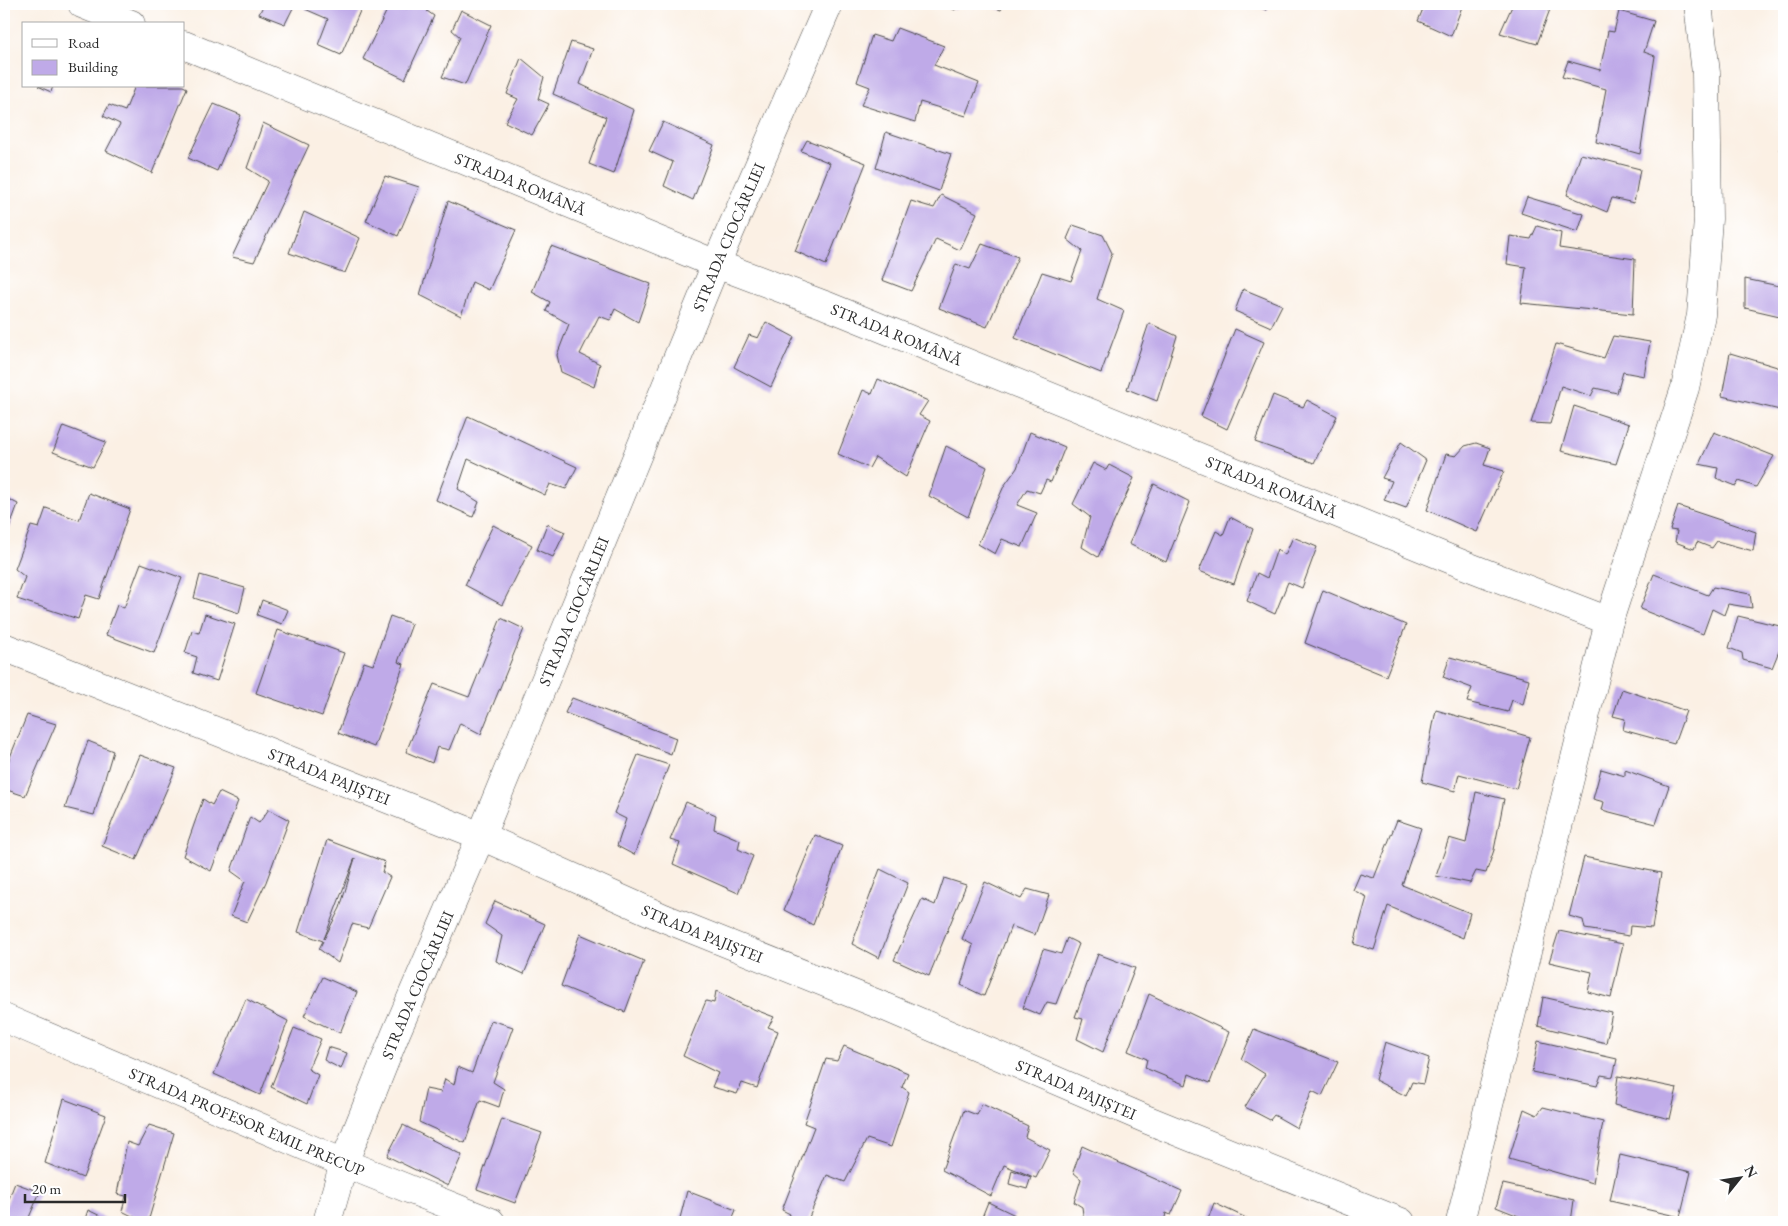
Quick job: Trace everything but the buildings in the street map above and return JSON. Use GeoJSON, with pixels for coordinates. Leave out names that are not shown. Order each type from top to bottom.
{"type":"FeatureCollection","features":[{"type":"Feature","properties":{"kind":"street"},"geometry":{"type":"LineString","coordinates":[[82,4],[126,22]]}},
{"type":"Feature","properties":{"kind":"street","name":"STRADA CIOCÂRLIEI"},"geometry":{"type":"LineString","coordinates":[[327,1222],[344,1163],[396,1033],[480,836],[716,264],[829,4]]}},
{"type":"Feature","properties":{"kind":"street"},"geometry":{"type":"LineString","coordinates":[[1460,1222],[1609,621],[1685,388],[1701,315],[1708,219],[1706,73],[1698,4]]}},
{"type":"Feature","properties":{"kind":"street","name":"STRADA ROMÂNĂ"},"geometry":{"type":"LineString","coordinates":[[185,45],[716,264],[834,309],[1467,566],[1609,621]]}},
{"type":"Feature","properties":{"kind":"street","name":"STRADA PAJIȘTEI"},"geometry":{"type":"LineString","coordinates":[[4,647],[480,836],[664,918],[878,1004],[1148,1120],[1401,1222]]}},
{"type":"Feature","properties":{"kind":"street","name":"STRADA PROFESOR EMIL PRECUP"},"geometry":{"type":"LineString","coordinates":[[4,1018],[344,1163],[491,1222]]}}]}
